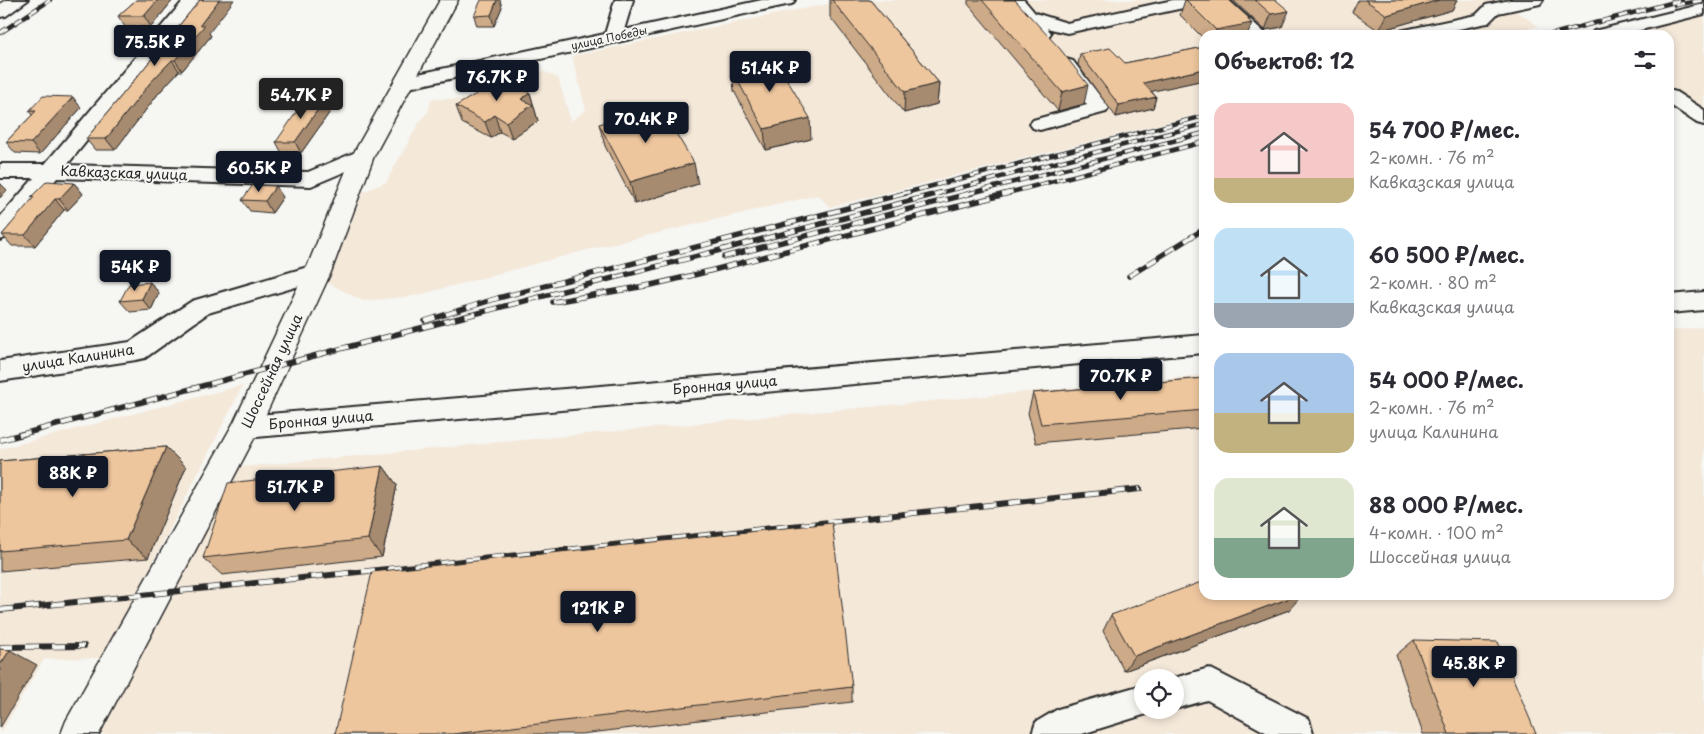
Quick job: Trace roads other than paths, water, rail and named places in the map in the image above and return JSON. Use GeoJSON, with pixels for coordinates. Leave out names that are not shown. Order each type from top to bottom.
{"type":"FeatureCollection","features":[{"type":"Feature","properties":{"kind":"main road","name":"Шоссейная улица"},"geometry":{"type":"LineString","coordinates":[[79,734],[246,427],[318,272],[364,156],[449,0]]}},
{"type":"Feature","properties":{"kind":"street"},"geometry":{"type":"LineString","coordinates":[[0,12],[19,0]]}},
{"type":"Feature","properties":{"kind":"street"},"geometry":{"type":"LineString","coordinates":[[0,232],[193,0]]}},
{"type":"Feature","properties":{"kind":"street"},"geometry":{"type":"LineString","coordinates":[[613,37],[624,0]]}},
{"type":"Feature","properties":{"kind":"street","name":"улица Победы"},"geometry":{"type":"LineString","coordinates":[[404,84],[786,0]]}},
{"type":"Feature","properties":{"kind":"street"},"geometry":{"type":"LineString","coordinates":[[1016,0],[1099,108],[1040,124]]}},
{"type":"Feature","properties":{"kind":"street"},"geometry":{"type":"LineString","coordinates":[[1029,17],[1067,28],[1197,0]]}},
{"type":"Feature","properties":{"kind":"street"},"geometry":{"type":"LineString","coordinates":[[1214,0],[1222,2],[1253,30]]}},
{"type":"Feature","properties":{"kind":"street"},"geometry":{"type":"LineString","coordinates":[[1430,30],[1482,19],[1492,9],[1534,0]]}},
{"type":"Feature","properties":{"kind":"street"},"geometry":{"type":"LineString","coordinates":[[1620,30],[1704,9]]}},
{"type":"Feature","properties":{"kind":"street"},"geometry":{"type":"LineString","coordinates":[[1674,99],[1704,119]]}},
{"type":"Feature","properties":{"kind":"street","name":"Кавказская улица"},"geometry":{"type":"LineString","coordinates":[[0,171],[311,179],[364,156]]}},
{"type":"Feature","properties":{"kind":"street","name":"улица Калинина"},"geometry":{"type":"LineString","coordinates":[[0,371],[136,351],[200,307],[318,272]]}},
{"type":"Feature","properties":{"kind":"street"},"geometry":{"type":"LineString","coordinates":[[1674,304],[1704,302]]}},
{"type":"Feature","properties":{"kind":"street","name":"Бронная улица"},"geometry":{"type":"LineString","coordinates":[[246,427],[1199,344]]}},
{"type":"Feature","properties":{"kind":"street"},"geometry":{"type":"LineString","coordinates":[[1184,691],[1209,684],[1297,731],[1297,734]]}},
{"type":"Feature","properties":{"kind":"street"},"geometry":{"type":"LineString","coordinates":[[1048,734],[1070,721],[1134,703]]}},
{"type":"Feature","properties":{"kind":"railway"},"geometry":{"type":"LineString","coordinates":[[0,33],[50,0]]}},
{"type":"Feature","properties":{"kind":"railway"},"geometry":{"type":"LineString","coordinates":[[1568,30],[1682,0]]}},
{"type":"Feature","properties":{"kind":"railway"},"geometry":{"type":"LineString","coordinates":[[1675,5],[1704,0]]}},
{"type":"Feature","properties":{"kind":"railway"},"geometry":{"type":"LineString","coordinates":[[901,194],[1199,117]]}},
{"type":"Feature","properties":{"kind":"railway"},"geometry":{"type":"LineString","coordinates":[[936,194],[1199,125]]}},
{"type":"Feature","properties":{"kind":"railway"},"geometry":{"type":"LineString","coordinates":[[967,194],[1199,134]]}},
{"type":"Feature","properties":{"kind":"railway"},"geometry":{"type":"LineString","coordinates":[[1004,194],[1199,143]]}},
{"type":"Feature","properties":{"kind":"railway"},"geometry":{"type":"LineString","coordinates":[[425,321],[498,298],[906,193]]}},
{"type":"Feature","properties":{"kind":"railway"},"geometry":{"type":"LineString","coordinates":[[19,435],[336,350],[940,193]]}},
{"type":"Feature","properties":{"kind":"railway"},"geometry":{"type":"LineString","coordinates":[[724,257],[972,193]]}},
{"type":"Feature","properties":{"kind":"railway"},"geometry":{"type":"LineString","coordinates":[[553,302],[651,285],[698,274],[1009,193]]}},
{"type":"Feature","properties":{"kind":"railway"},"geometry":{"type":"LineString","coordinates":[[1129,276],[1199,232]]}},
{"type":"Feature","properties":{"kind":"railway"},"geometry":{"type":"LineString","coordinates":[[0,440],[23,434]]}},
{"type":"Feature","properties":{"kind":"railway"},"geometry":{"type":"LineString","coordinates":[[0,610],[1140,489]]}},
{"type":"Feature","properties":{"kind":"railway"},"geometry":{"type":"LineString","coordinates":[[0,647],[84,646]]}}]}
